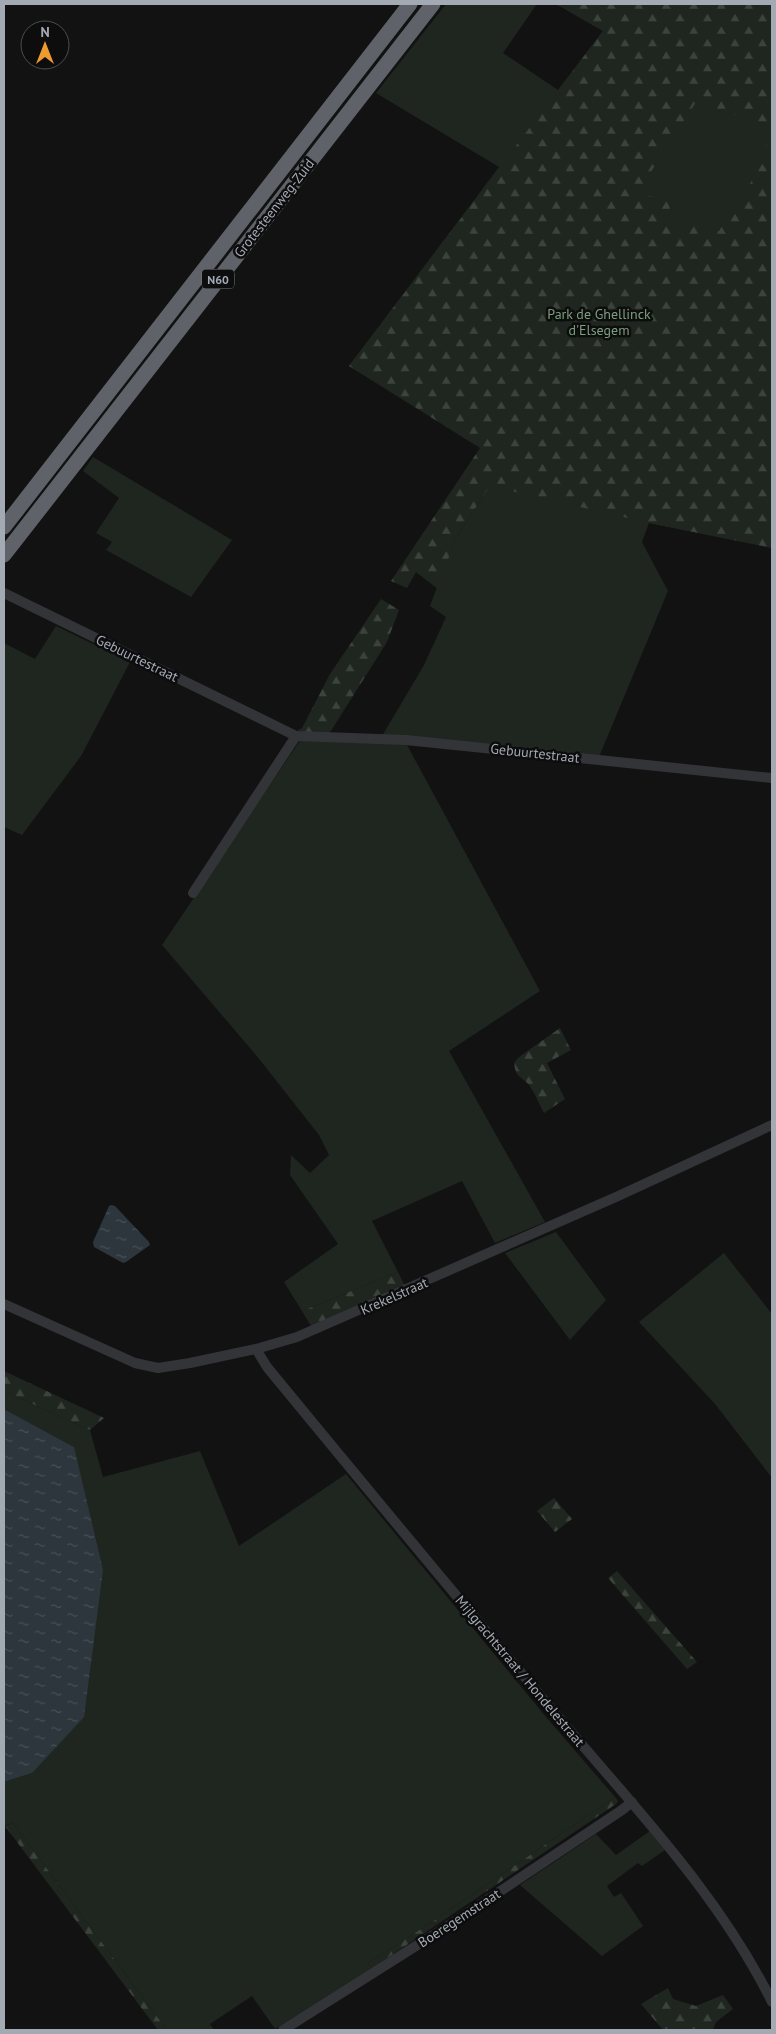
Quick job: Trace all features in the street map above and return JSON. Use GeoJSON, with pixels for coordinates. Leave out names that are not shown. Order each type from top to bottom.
{"type":"FeatureCollection","features":[{"type":"Feature","properties":{"kind":"highway","name":"Grotesteenweg-Zuid"},"geometry":{"type":"LineString","coordinates":[[4,526],[410,4]]}},
{"type":"Feature","properties":{"kind":"highway","name":"Grotesteenweg-Zuid"},"geometry":{"type":"LineString","coordinates":[[4,555],[434,4]]}},
{"type":"Feature","properties":{"kind":"street","name":"Gebuurtestraat"},"geometry":{"type":"LineString","coordinates":[[4,593],[296,736],[406,740],[772,778]]}},
{"type":"Feature","properties":{"kind":"street"},"geometry":{"type":"LineString","coordinates":[[193,892],[296,736]]}},
{"type":"Feature","properties":{"kind":"street","name":"Krekelstraat"},"geometry":{"type":"LineString","coordinates":[[4,1304],[135,1363],[158,1368],[190,1364],[256,1349],[298,1337],[349,1316],[633,1190],[772,1125]]}},
{"type":"Feature","properties":{"kind":"street","name":"Mijlgrachtstraat / Hondelestraat"},"geometry":{"type":"LineString","coordinates":[[256,1349],[267,1367],[322,1435],[556,1714],[664,1839],[706,1894],[752,1963],[772,2002]]}},
{"type":"Feature","properties":{"kind":"street","name":"Boeregemstraat"},"geometry":{"type":"LineString","coordinates":[[283,2030],[458,1920],[632,1802]]}},
{"type":"Feature","properties":{"kind":"green space","name":"Park de Ghellinck d'Elsegem"},"geometry":{"type":"Polygon","coordinates":[[[446,4],[537,4],[503,53],[558,90],[603,31],[556,4],[772,4],[772,548],[649,523],[642,542],[668,591],[599,757],[382,736],[424,665],[446,617],[430,606],[455,539],[490,486],[480,447],[349,366],[499,167],[376,93],[446,4]]]}},
{"type":"Feature","properties":{"kind":"green space","name":"Park de Ghellinck d'Elsegem"},"geometry":{"type":"Polygon","coordinates":[[[556,4],[772,4],[772,131],[772,548],[649,523],[490,486],[455,539],[438,589],[416,572],[407,588],[391,581],[480,448],[349,366],[603,31],[556,4]],[[696,102],[645,181],[639,194],[667,199],[674,221],[719,231],[751,182],[772,131],[749,119],[696,102]]]}},
{"type":"Feature","properties":{"kind":"green space"},"geometry":{"type":"Polygon","coordinates":[[[93,457],[232,540],[191,597],[106,550],[112,542],[96,533],[119,498],[83,471],[93,457]]]}},
{"type":"Feature","properties":{"kind":"green space"},"geometry":{"type":"Polygon","coordinates":[[[381,599],[399,610],[387,642],[329,734],[299,732],[298,730],[302,728],[330,674],[381,599]]]}},
{"type":"Feature","properties":{"kind":"green space"},"geometry":{"type":"Polygon","coordinates":[[[56,626],[130,662],[81,756],[22,835],[4,827],[4,643],[35,659],[56,626]]]}},
{"type":"Feature","properties":{"kind":"green space"},"geometry":{"type":"Polygon","coordinates":[[[301,739],[406,743],[540,991],[449,1051],[545,1222],[495,1243],[462,1181],[372,1221],[398,1272],[302,1311],[284,1282],[338,1244],[290,1175],[291,1155],[310,1173],[329,1155],[319,1135],[256,1055],[162,945],[301,739]]]}},
{"type":"Feature","properties":{"kind":"green space"},"geometry":{"type":"Polygon","coordinates":[[[560,1028],[571,1050],[547,1063],[565,1099],[544,1113],[531,1088],[518,1075],[514,1063],[519,1057],[560,1028]]]}},
{"type":"Feature","properties":{"kind":"green space"},"geometry":{"type":"Polygon","coordinates":[[[556,1232],[606,1300],[570,1340],[505,1253],[556,1232]]]}},
{"type":"Feature","properties":{"kind":"green space"},"geometry":{"type":"Polygon","coordinates":[[[724,1253],[772,1314],[772,1478],[715,1404],[639,1322],[724,1253]]]}},
{"type":"Feature","properties":{"kind":"green space"},"geometry":{"type":"Polygon","coordinates":[[[398,1272],[405,1286],[311,1326],[302,1311],[398,1272]]]}},
{"type":"Feature","properties":{"kind":"green space"},"geometry":{"type":"Polygon","coordinates":[[[4,1371],[104,1418],[90,1430],[4,1391],[4,1371]]]}},
{"type":"Feature","properties":{"kind":"green space"},"geometry":{"type":"Polygon","coordinates":[[[4,1391],[90,1430],[103,1477],[200,1451],[239,1546],[346,1474],[546,1717],[615,1797],[435,1920],[368,1963],[371,1969],[275,2029],[252,1996],[210,2024],[214,2030],[167,2030],[13,1823],[4,1826],[4,1782],[32,1773],[74,1447],[4,1409],[4,1391]]]}},
{"type":"Feature","properties":{"kind":"green space"},"geometry":{"type":"Polygon","coordinates":[[[554,1498],[572,1519],[555,1532],[537,1511],[554,1498]]]}},
{"type":"Feature","properties":{"kind":"green space"},"geometry":{"type":"Polygon","coordinates":[[[617,1571],[697,1662],[687,1669],[608,1578],[617,1571]]]}},
{"type":"Feature","properties":{"kind":"green space"},"geometry":{"type":"Polygon","coordinates":[[[615,1797],[618,1801],[616,1804],[371,1969],[368,1963],[435,1920],[615,1797]]]}},
{"type":"Feature","properties":{"kind":"green space"},"geometry":{"type":"Polygon","coordinates":[[[13,1823],[167,2030],[158,2030],[5,1826],[13,1823]]]}},
{"type":"Feature","properties":{"kind":"green space"},"geometry":{"type":"Polygon","coordinates":[[[650,1831],[665,1850],[642,1866],[638,1863],[607,1886],[614,1897],[621,1893],[643,1926],[602,1956],[520,1885],[596,1834],[616,1855],[650,1831]]]}},
{"type":"Feature","properties":{"kind":"green space"},"geometry":{"type":"Polygon","coordinates":[[[668,1988],[673,1999],[696,2006],[723,1995],[733,2009],[716,2022],[713,2030],[663,2030],[641,2004],[668,1988]]]}},
{"type":"Feature","properties":{"kind":"water"},"geometry":{"type":"Polygon","coordinates":[[[111,1205],[115,1206],[150,1245],[123,1263],[94,1247],[93,1242],[111,1205]]]}},
{"type":"Feature","properties":{"kind":"water"},"geometry":{"type":"Polygon","coordinates":[[[4,1409],[74,1447],[103,1570],[84,1717],[32,1773],[4,1782],[4,1409]]]}}]}
